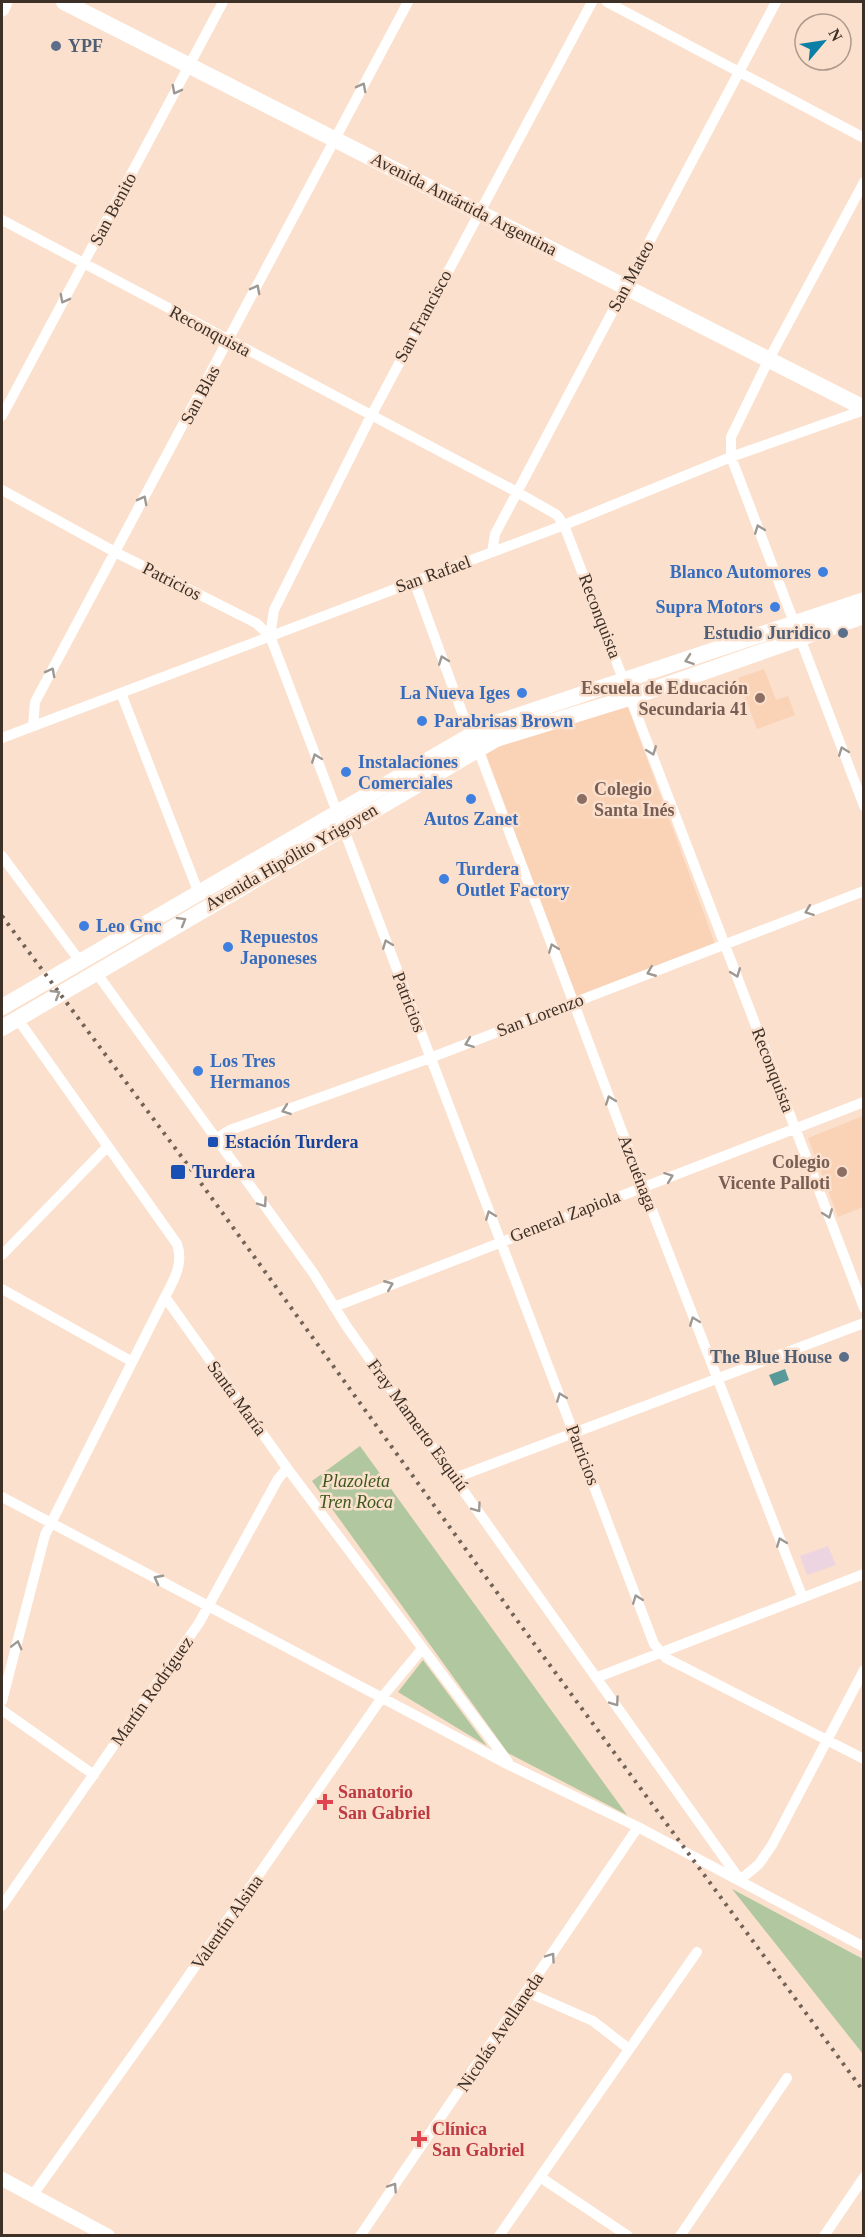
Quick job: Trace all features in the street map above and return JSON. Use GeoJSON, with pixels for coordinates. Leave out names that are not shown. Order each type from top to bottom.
{"type":"FeatureCollection","features":[{"type":"Feature","properties":{"kind":"main road"},"geometry":{"type":"LineString","coordinates":[[2,9],[5,2]]}},
{"type":"Feature","properties":{"kind":"main road","name":"Avenida Antártida Argentina"},"geometry":{"type":"LineString","coordinates":[[64,2],[864,409]]}},
{"type":"Feature","properties":{"kind":"main road","name":"Avenida Hipólito Yrigoyen"},"geometry":{"type":"LineString","coordinates":[[2,1028],[340,820],[475,741],[506,735],[798,630],[864,600]]}},
{"type":"Feature","properties":{"kind":"main road","name":"Avenida Hipólito Yrigoyen"},"geometry":{"type":"LineString","coordinates":[[798,630],[864,616]]}},
{"type":"Feature","properties":{"kind":"main road","name":"Avenida Hipólito Yrigoyen"},"geometry":{"type":"LineString","coordinates":[[2,1007],[198,891],[340,820]]}},
{"type":"Feature","properties":{"kind":"street","name":"San Benito"},"geometry":{"type":"LineString","coordinates":[[2,416],[223,2]]}},
{"type":"Feature","properties":{"kind":"street","name":"San Blas"},"geometry":{"type":"LineString","coordinates":[[33,726],[35,702],[408,2]]}},
{"type":"Feature","properties":{"kind":"street","name":"San Francisco"},"geometry":{"type":"LineString","coordinates":[[270,636],[274,610],[370,416],[592,2]]}},
{"type":"Feature","properties":{"kind":"street"},"geometry":{"type":"LineString","coordinates":[[607,2],[864,138]]}},
{"type":"Feature","properties":{"kind":"street","name":"San Mateo"},"geometry":{"type":"LineString","coordinates":[[492,552],[495,534],[776,2]]}},
{"type":"Feature","properties":{"kind":"street"},"geometry":{"type":"LineString","coordinates":[[864,182],[768,361],[731,437],[731,457],[864,806]]}},
{"type":"Feature","properties":{"kind":"street","name":"Reconquista"},"geometry":{"type":"LineString","coordinates":[[2,220],[557,515],[564,525],[629,689],[864,1308]]}},
{"type":"Feature","properties":{"kind":"street","name":"San Rafael"},"geometry":{"type":"LineString","coordinates":[[2,738],[564,525],[731,457],[864,409]]}},
{"type":"Feature","properties":{"kind":"street","name":"Patricios"},"geometry":{"type":"LineString","coordinates":[[2,490],[116,552],[256,623],[270,636],[500,1241],[660,1652]]}},
{"type":"Feature","properties":{"kind":"street","name":"Azcuénaga"},"geometry":{"type":"LineString","coordinates":[[414,581],[716,1378],[802,1596]]}},
{"type":"Feature","properties":{"kind":"street"},"geometry":{"type":"LineString","coordinates":[[121,693],[198,891]]}},
{"type":"Feature","properties":{"kind":"street"},"geometry":{"type":"LineString","coordinates":[[2,855],[79,960]]}},
{"type":"Feature","properties":{"kind":"street","name":"San Lorenzo"},"geometry":{"type":"LineString","coordinates":[[217,1138],[230,1130],[430,1058],[864,891]]}},
{"type":"Feature","properties":{"kind":"street","name":"Fray Mamerto Esquiú"},"geometry":{"type":"LineString","coordinates":[[95,971],[217,1138],[740,1880]]}},
{"type":"Feature","properties":{"kind":"street"},"geometry":{"type":"LineString","coordinates":[[2,1701],[50,1522],[165,1297],[178,1267],[179,1251],[17,1018]]}},
{"type":"Feature","properties":{"kind":"street","name":"General Zapiola"},"geometry":{"type":"LineString","coordinates":[[334,1307],[864,1102]]}},
{"type":"Feature","properties":{"kind":"street"},"geometry":{"type":"LineString","coordinates":[[2,1255],[107,1147]]}},
{"type":"Feature","properties":{"kind":"street"},"geometry":{"type":"LineString","coordinates":[[2,1289],[131,1361]]}},
{"type":"Feature","properties":{"kind":"street","name":"Santa María"},"geometry":{"type":"LineString","coordinates":[[165,1297],[287,1468],[510,1765]]}},
{"type":"Feature","properties":{"kind":"street"},"geometry":{"type":"LineString","coordinates":[[455,1478],[864,1323]]}},
{"type":"Feature","properties":{"kind":"street","name":"Martín Rodríguez"},"geometry":{"type":"LineString","coordinates":[[2,1906],[210,1607],[278,1479],[287,1468]]}},
{"type":"Feature","properties":{"kind":"street"},"geometry":{"type":"LineString","coordinates":[[2,1497],[510,1765],[638,1827],[864,1947]]}},
{"type":"Feature","properties":{"kind":"street"},"geometry":{"type":"LineString","coordinates":[[598,1677],[802,1596],[864,1574]]}},
{"type":"Feature","properties":{"kind":"street","name":"Valentín Alsina"},"geometry":{"type":"LineString","coordinates":[[32,2196],[155,2025],[382,1696],[422,1648]]}},
{"type":"Feature","properties":{"kind":"street"},"geometry":{"type":"LineString","coordinates":[[660,1652],[666,1658],[864,1759]]}},
{"type":"Feature","properties":{"kind":"street"},"geometry":{"type":"LineString","coordinates":[[740,1880],[759,1864],[772,1845],[864,1671]]}},
{"type":"Feature","properties":{"kind":"street"},"geometry":{"type":"LineString","coordinates":[[2,1710],[94,1775]]}},
{"type":"Feature","properties":{"kind":"street","name":"Nicolás Avellaneda"},"geometry":{"type":"LineString","coordinates":[[360,2235],[528,1992],[638,1827]]}},
{"type":"Feature","properties":{"kind":"street"},"geometry":{"type":"LineString","coordinates":[[499,2235],[697,1952]]}},
{"type":"Feature","properties":{"kind":"street"},"geometry":{"type":"LineString","coordinates":[[528,1992],[594,2021],[629,2049]]}},
{"type":"Feature","properties":{"kind":"street"},"geometry":{"type":"LineString","coordinates":[[680,2235],[787,2078]]}},
{"type":"Feature","properties":{"kind":"street"},"geometry":{"type":"LineString","coordinates":[[540,2177],[628,2235]]}},
{"type":"Feature","properties":{"kind":"street"},"geometry":{"type":"LineString","coordinates":[[824,2235],[864,2177]]}},
{"type":"Feature","properties":{"kind":"street"},"geometry":{"type":"LineString","coordinates":[[2,2179],[100,2234]]}},
{"type":"Feature","properties":{"kind":"shaded area","name":"Escuela de Educación Secundaria 41"},"geometry":{"type":"Polygon","coordinates":[[[764,669],[776,700],[788,696],[795,715],[757,729],[738,678],[764,669]]]}},
{"type":"Feature","properties":{"kind":"shaded area","name":"Colegio Santa Inés"},"geometry":{"type":"Polygon","coordinates":[[[626,702],[715,944],[575,997],[484,748],[626,702]]]}},
{"type":"Feature","properties":{"kind":"shaded area","name":"Colegio Vicente Palloti"},"geometry":{"type":"Polygon","coordinates":[[[863,1116],[863,1207],[838,1217],[808,1138],[863,1116]]]}},
{"type":"Feature","properties":{"kind":"shaded area"},"geometry":{"type":"Polygon","coordinates":[[[828,1546],[836,1565],[807,1575],[800,1556],[828,1546]]]}},
{"type":"Feature","properties":{"kind":"green space","name":"Plazoleta Tren Roca"},"geometry":{"type":"Polygon","coordinates":[[[360,1446],[627,1815],[508,1753],[312,1481],[360,1446]]]}},
{"type":"Feature","properties":{"kind":"green space"},"geometry":{"type":"Polygon","coordinates":[[[423,1660],[487,1746],[398,1692],[423,1660]]]}},
{"type":"Feature","properties":{"kind":"green space"},"geometry":{"type":"Polygon","coordinates":[[[732,1889],[863,1959],[863,2054],[732,1889]]]}},
{"type":"Feature","properties":{"kind":"water"},"geometry":{"type":"Polygon","coordinates":[[[785,1369],[789,1380],[774,1386],[769,1375],[785,1369]]]}},
{"type":"Feature","properties":{"kind":"railway"},"geometry":{"type":"LineString","coordinates":[[2,916],[190,1168],[535,1645],[864,2092]]}},
{"type":"Feature","properties":{"kind":"place","name":"YPF"},"geometry":{"type":"Point","coordinates":[56,46]}},
{"type":"Feature","properties":{"kind":"place","name":"Blanco Automores"},"geometry":{"type":"Point","coordinates":[823,572]}},
{"type":"Feature","properties":{"kind":"place","name":"Supra Motors"},"geometry":{"type":"Point","coordinates":[775,607]}},
{"type":"Feature","properties":{"kind":"place","name":"Estudio Juridico"},"geometry":{"type":"Point","coordinates":[843,633]}},
{"type":"Feature","properties":{"kind":"place","name":"La Nueva Iges"},"geometry":{"type":"Point","coordinates":[522,693]}},
{"type":"Feature","properties":{"kind":"place","name":"Escuela de Educación Secundaria 41"},"geometry":{"type":"Point","coordinates":[760,698]}},
{"type":"Feature","properties":{"kind":"place","name":"Parabrisas Brown"},"geometry":{"type":"Point","coordinates":[422,721]}},
{"type":"Feature","properties":{"kind":"place","name":"Instalaciones Comerciales"},"geometry":{"type":"Point","coordinates":[346,772]}},
{"type":"Feature","properties":{"kind":"place","name":"Autos Zanet"},"geometry":{"type":"Point","coordinates":[471,799]}},
{"type":"Feature","properties":{"kind":"place","name":"Colegio Santa Inés"},"geometry":{"type":"Point","coordinates":[582,799]}},
{"type":"Feature","properties":{"kind":"place","name":"Turdera Outlet Factory"},"geometry":{"type":"Point","coordinates":[444,879]}},
{"type":"Feature","properties":{"kind":"place","name":"Leo Gnc"},"geometry":{"type":"Point","coordinates":[84,926]}},
{"type":"Feature","properties":{"kind":"place","name":"Repuestos Japoneses"},"geometry":{"type":"Point","coordinates":[228,947]}},
{"type":"Feature","properties":{"kind":"place","name":"Los Tres Hermanos"},"geometry":{"type":"Point","coordinates":[198,1071]}},
{"type":"Feature","properties":{"kind":"place","name":"Estación Turdera"},"geometry":{"type":"Point","coordinates":[213,1142]}},
{"type":"Feature","properties":{"kind":"place","name":"Turdera"},"geometry":{"type":"Point","coordinates":[178,1172]}},
{"type":"Feature","properties":{"kind":"place","name":"Colegio Vicente Palloti"},"geometry":{"type":"Point","coordinates":[842,1172]}},
{"type":"Feature","properties":{"kind":"place","name":"The Blue House"},"geometry":{"type":"Point","coordinates":[844,1357]}},
{"type":"Feature","properties":{"kind":"place","name":"Sanatorio San Gabriel"},"geometry":{"type":"Point","coordinates":[325,1802]}},
{"type":"Feature","properties":{"kind":"place","name":"Clínica San Gabriel"},"geometry":{"type":"Point","coordinates":[419,2139]}}]}
